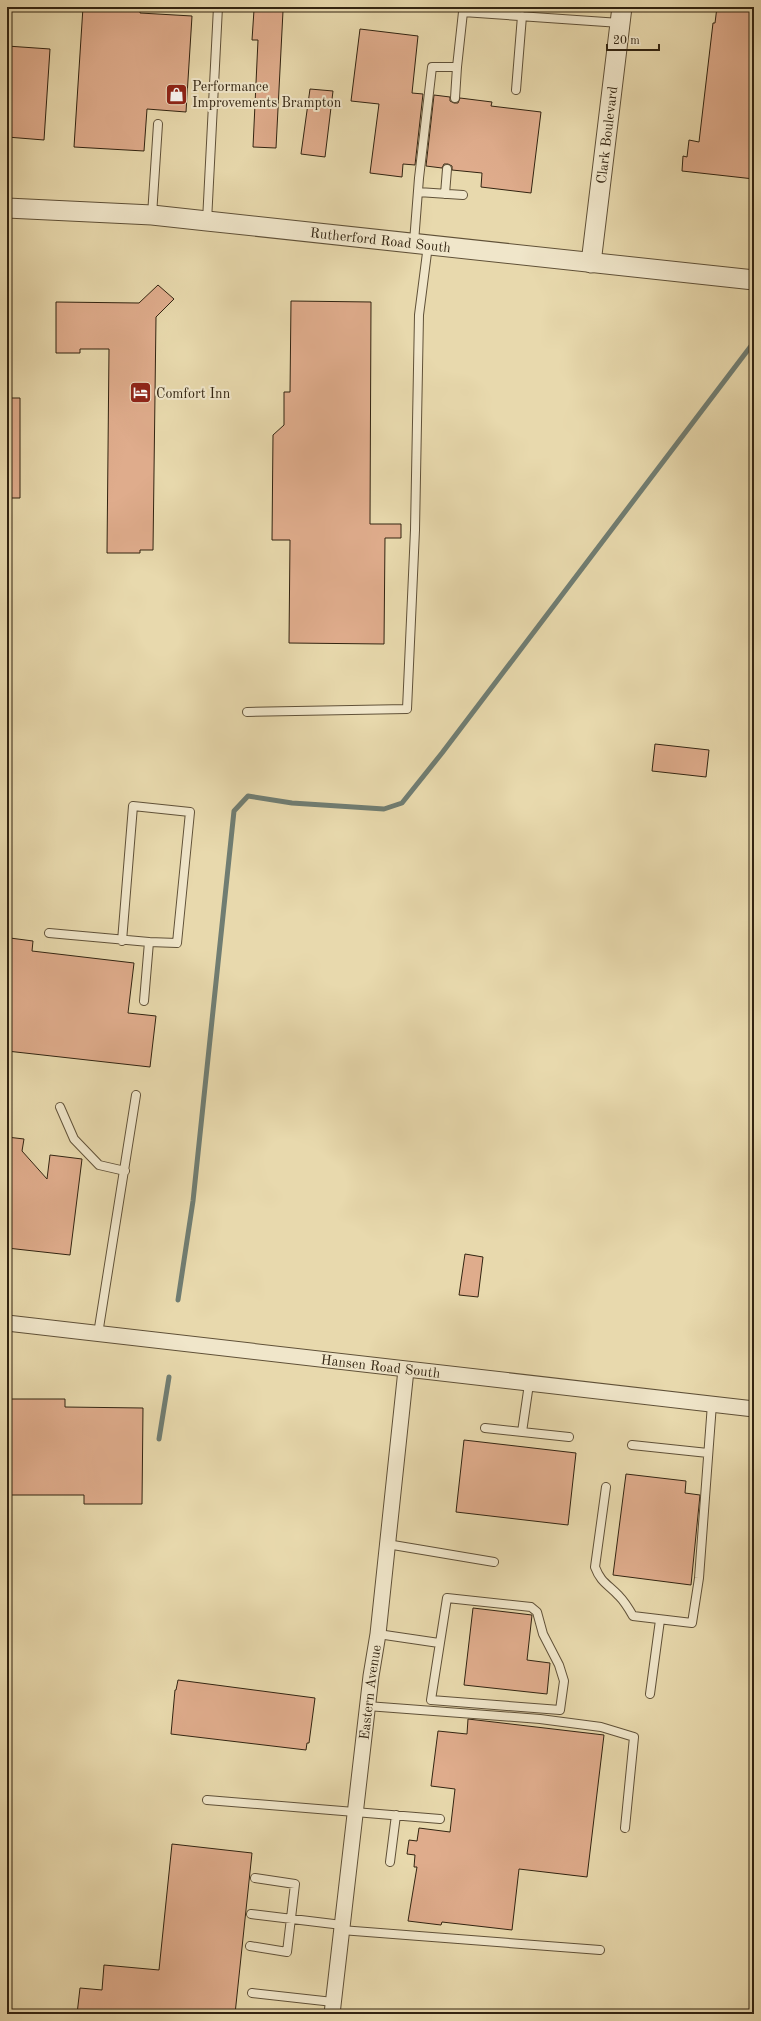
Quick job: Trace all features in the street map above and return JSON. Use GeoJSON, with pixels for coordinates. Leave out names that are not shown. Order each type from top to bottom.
{"type":"FeatureCollection","features":[{"type":"Feature","properties":{"kind":"street","name":"Clark Boulevard"},"geometry":{"type":"LineString","coordinates":[[591,263],[621,15]]}},
{"type":"Feature","properties":{"kind":"street","name":"Rutherford Road South"},"geometry":{"type":"LineString","coordinates":[[7,208],[152,215],[754,280]]}},
{"type":"Feature","properties":{"kind":"street","name":"Hansen Road South"},"geometry":{"type":"LineString","coordinates":[[7,1323],[754,1409]]}},
{"type":"Feature","properties":{"kind":"street","name":"Eastern Avenue"},"geometry":{"type":"LineString","coordinates":[[332,2008],[355,1811],[378,1634],[406,1370]]}},
{"type":"Feature","properties":{"kind":"lane"},"geometry":{"type":"LineString","coordinates":[[207,221],[218,7]]}},
{"type":"Feature","properties":{"kind":"lane"},"geometry":{"type":"LineString","coordinates":[[454,98],[463,12],[522,16],[621,15]]}},
{"type":"Feature","properties":{"kind":"lane"},"geometry":{"type":"LineString","coordinates":[[516,90],[522,16]]}},
{"type":"Feature","properties":{"kind":"lane"},"geometry":{"type":"LineString","coordinates":[[247,712],[407,709],[415,530],[421,244],[418,192],[432,67],[457,67]]}},
{"type":"Feature","properties":{"kind":"lane"},"geometry":{"type":"LineString","coordinates":[[152,215],[158,124]]}},
{"type":"Feature","properties":{"kind":"lane"},"geometry":{"type":"LineString","coordinates":[[445,194],[447,169]]}},
{"type":"Feature","properties":{"kind":"lane"},"geometry":{"type":"LineString","coordinates":[[418,192],[463,195]]}},
{"type":"Feature","properties":{"kind":"lane"},"geometry":{"type":"LineString","coordinates":[[49,933],[122,941],[177,943],[190,812],[133,806],[122,941]]}},
{"type":"Feature","properties":{"kind":"lane"},"geometry":{"type":"LineString","coordinates":[[144,1001],[149,942]]}},
{"type":"Feature","properties":{"kind":"lane"},"geometry":{"type":"LineString","coordinates":[[98,1334],[136,1095]]}},
{"type":"Feature","properties":{"kind":"lane"},"geometry":{"type":"LineString","coordinates":[[60,1107],[74,1139],[99,1165],[125,1171]]}},
{"type":"Feature","properties":{"kind":"lane"},"geometry":{"type":"LineString","coordinates":[[522,1432],[529,1384]]}},
{"type":"Feature","properties":{"kind":"lane"},"geometry":{"type":"LineString","coordinates":[[606,1487],[595,1567],[598,1575],[605,1585],[618,1594],[633,1616],[692,1623],[699,1578],[712,1404]]}},
{"type":"Feature","properties":{"kind":"lane"},"geometry":{"type":"LineString","coordinates":[[485,1428],[569,1437]]}},
{"type":"Feature","properties":{"kind":"lane"},"geometry":{"type":"LineString","coordinates":[[632,1445],[708,1454]]}},
{"type":"Feature","properties":{"kind":"lane"},"geometry":{"type":"LineString","coordinates":[[388,1544],[494,1562]]}},
{"type":"Feature","properties":{"kind":"lane"},"geometry":{"type":"LineString","coordinates":[[447,1598],[531,1607],[537,1612],[544,1634],[559,1665],[564,1681],[560,1710],[430,1700],[439,1643],[447,1598]]}},
{"type":"Feature","properties":{"kind":"lane"},"geometry":{"type":"LineString","coordinates":[[650,1694],[660,1620]]}},
{"type":"Feature","properties":{"kind":"lane"},"geometry":{"type":"LineString","coordinates":[[378,1634],[439,1643]]}},
{"type":"Feature","properties":{"kind":"lane"},"geometry":{"type":"LineString","coordinates":[[368,1706],[540,1719],[601,1727],[634,1737],[625,1828]]}},
{"type":"Feature","properties":{"kind":"lane"},"geometry":{"type":"LineString","coordinates":[[207,1800],[440,1819]]}},
{"type":"Feature","properties":{"kind":"lane"},"geometry":{"type":"LineString","coordinates":[[390,1862],[396,1815]]}},
{"type":"Feature","properties":{"kind":"lane"},"geometry":{"type":"LineString","coordinates":[[250,1946],[287,1952],[295,1884],[255,1878]]}},
{"type":"Feature","properties":{"kind":"lane"},"geometry":{"type":"LineString","coordinates":[[251,1914],[292,1918],[342,1928],[600,1950]]}},
{"type":"Feature","properties":{"kind":"lane"},"geometry":{"type":"LineString","coordinates":[[252,1993],[332,2008]]}},
{"type":"Feature","properties":{"kind":"building"},"geometry":{"type":"Polygon","coordinates":[[[83,7],[140,7],[140,13],[192,16],[186,112],[147,109],[144,151],[74,147],[83,7]]]}},
{"type":"Feature","properties":{"kind":"building"},"geometry":{"type":"Polygon","coordinates":[[[717,7],[753,7],[750,27],[754,27],[754,133],[752,151],[754,151],[754,179],[682,171],[683,156],[687,157],[689,140],[699,142],[713,23],[715,23],[717,7]]]}},
{"type":"Feature","properties":{"kind":"building"},"geometry":{"type":"Polygon","coordinates":[[[254,10],[283,11],[276,148],[253,147],[258,40],[252,40],[254,10]]]}},
{"type":"Feature","properties":{"kind":"building"},"geometry":{"type":"Polygon","coordinates":[[[360,29],[418,36],[412,93],[423,94],[415,165],[403,164],[402,177],[370,173],[379,104],[351,101],[360,29]]]}},
{"type":"Feature","properties":{"kind":"building"},"geometry":{"type":"Polygon","coordinates":[[[7,46],[50,49],[44,140],[7,137],[7,46]]]}},
{"type":"Feature","properties":{"kind":"building"},"geometry":{"type":"Polygon","coordinates":[[[310,89],[333,91],[325,157],[301,154],[310,89]]]}},
{"type":"Feature","properties":{"kind":"building"},"geometry":{"type":"Polygon","coordinates":[[[434,95],[450,97],[450,101],[454,103],[458,103],[460,98],[492,102],[491,106],[541,112],[531,193],[481,187],[482,173],[452,170],[452,166],[448,164],[444,164],[442,168],[426,166],[434,95]]]}},
{"type":"Feature","properties":{"kind":"building"},"geometry":{"type":"Polygon","coordinates":[[[158,285],[174,299],[156,317],[153,550],[140,550],[140,553],[107,553],[109,349],[80,349],[80,353],[56,353],[56,302],[139,303],[158,285]]]}},
{"type":"Feature","properties":{"kind":"building"},"geometry":{"type":"Polygon","coordinates":[[[291,301],[371,302],[370,524],[401,524],[401,538],[385,538],[384,644],[289,643],[290,540],[272,540],[273,435],[284,425],[284,392],[290,392],[291,301]]]}},
{"type":"Feature","properties":{"kind":"building"},"geometry":{"type":"Polygon","coordinates":[[[7,398],[20,398],[20,498],[7,498],[7,398]]]}},
{"type":"Feature","properties":{"kind":"building"},"geometry":{"type":"Polygon","coordinates":[[[655,744],[709,750],[706,777],[652,771],[655,744]]]}},
{"type":"Feature","properties":{"kind":"building"},"geometry":{"type":"Polygon","coordinates":[[[10,938],[33,941],[32,951],[134,963],[128,1013],[156,1016],[150,1067],[7,1051],[7,948],[9,948],[10,938]]]}},
{"type":"Feature","properties":{"kind":"building"},"geometry":{"type":"Polygon","coordinates":[[[7,1137],[24,1139],[22,1151],[47,1179],[50,1155],[82,1159],[70,1255],[7,1248],[7,1137]]]}},
{"type":"Feature","properties":{"kind":"building"},"geometry":{"type":"Polygon","coordinates":[[[465,1254],[483,1257],[478,1297],[459,1295],[465,1254]]]}},
{"type":"Feature","properties":{"kind":"building"},"geometry":{"type":"Polygon","coordinates":[[[8,1399],[65,1399],[65,1407],[143,1408],[142,1504],[84,1504],[84,1495],[7,1495],[8,1399]]]}},
{"type":"Feature","properties":{"kind":"building"},"geometry":{"type":"Polygon","coordinates":[[[464,1440],[576,1453],[568,1525],[456,1512],[464,1440]]]}},
{"type":"Feature","properties":{"kind":"building"},"geometry":{"type":"Polygon","coordinates":[[[626,1474],[686,1481],[685,1493],[700,1495],[691,1585],[613,1575],[626,1474]]]}},
{"type":"Feature","properties":{"kind":"building"},"geometry":{"type":"Polygon","coordinates":[[[473,1608],[532,1615],[527,1660],[550,1663],[547,1694],[464,1685],[473,1608]]]}},
{"type":"Feature","properties":{"kind":"building"},"geometry":{"type":"Polygon","coordinates":[[[178,1680],[315,1698],[309,1743],[307,1743],[306,1750],[171,1734],[175,1690],[178,1680]]]}},
{"type":"Feature","properties":{"kind":"building"},"geometry":{"type":"Polygon","coordinates":[[[468,1719],[604,1735],[587,1877],[519,1869],[512,1930],[442,1922],[441,1925],[408,1921],[417,1867],[414,1867],[415,1855],[407,1854],[409,1840],[417,1841],[419,1828],[450,1832],[455,1789],[431,1786],[438,1731],[467,1734],[468,1719]]]}},
{"type":"Feature","properties":{"kind":"building"},"geometry":{"type":"Polygon","coordinates":[[[172,1844],[252,1853],[235,2014],[77,2014],[80,1988],[102,1990],[104,1965],[159,1970],[172,1844]]]}},
{"type":"Feature","properties":{"kind":"waterway"},"geometry":{"type":"LineString","coordinates":[[178,1300],[193,1201],[234,811],[248,796],[292,803],[384,809],[402,803],[442,753],[754,342]]}},
{"type":"Feature","properties":{"kind":"waterway"},"geometry":{"type":"LineString","coordinates":[[159,1439],[169,1377]]}},
{"type":"Feature","properties":{"kind":"place","name":"Performance Improvements Brampton"},"geometry":{"type":"Point","coordinates":[176,94]}},
{"type":"Feature","properties":{"kind":"place","name":"Comfort Inn"},"geometry":{"type":"Point","coordinates":[141,393]}}]}
